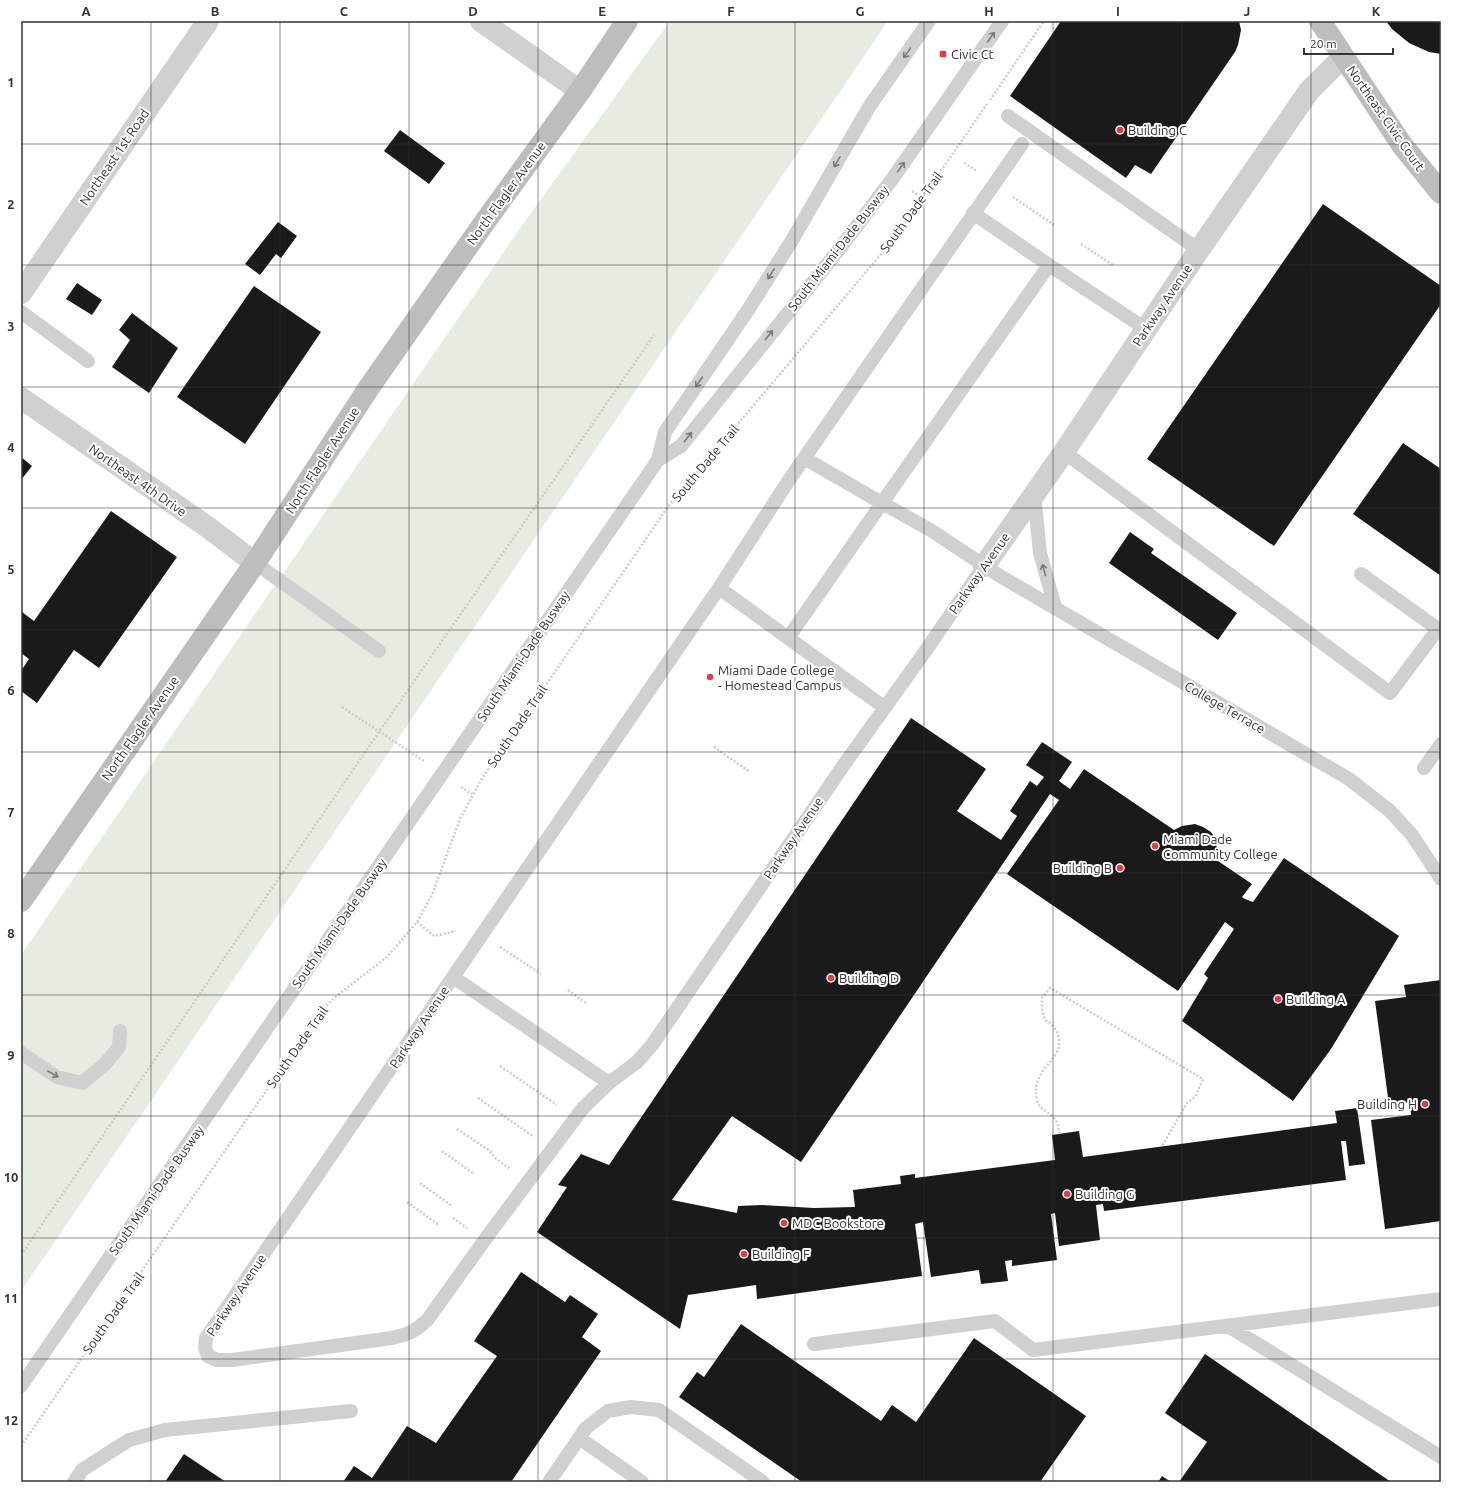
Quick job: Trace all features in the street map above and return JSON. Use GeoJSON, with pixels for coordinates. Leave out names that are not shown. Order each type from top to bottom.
{"type":"FeatureCollection","features":[{"type":"Feature","properties":{"kind":"street","name":"Northeast 1st Road"},"geometry":{"type":"LineString","coordinates":[[21,293],[208,21]]}},
{"type":"Feature","properties":{"kind":"street"},"geometry":{"type":"LineString","coordinates":[[481,21],[580,91]]}},
{"type":"Feature","properties":{"kind":"street","name":"North Flagler Avenue"},"geometry":{"type":"LineString","coordinates":[[21,901],[255,562],[368,389],[484,223],[580,91],[627,21]]}},
{"type":"Feature","properties":{"kind":"street","name":"Northeast Civic Court"},"geometry":{"type":"LineString","coordinates":[[1320,21],[1402,145],[1441,193]]}},
{"type":"Feature","properties":{"kind":"street","name":"Parkway Avenue"},"geometry":{"type":"LineString","coordinates":[[984,566],[1064,452],[1199,250],[1308,91],[1343,57]]}},
{"type":"Feature","properties":{"kind":"street","name":"Northeast 4th Drive"},"geometry":{"type":"LineString","coordinates":[[21,398],[209,528],[255,562]]}},
{"type":"Feature","properties":{"kind":"lane","name":"South Miami-Dade Busway"},"geometry":{"type":"LineString","coordinates":[[21,1386],[658,460],[665,432],[748,310],[791,242],[869,107],[929,21]]}},
{"type":"Feature","properties":{"kind":"lane","name":"South Miami-Dade Busway"},"geometry":{"type":"LineString","coordinates":[[658,460],[681,446],[841,247],[893,178],[1002,21]]}},
{"type":"Feature","properties":{"kind":"lane"},"geometry":{"type":"LineString","coordinates":[[1008,116],[1199,250]]}},
{"type":"Feature","properties":{"kind":"lane"},"geometry":{"type":"LineString","coordinates":[[454,977],[719,588],[804,458],[1022,144]]}},
{"type":"Feature","properties":{"kind":"lane"},"geometry":{"type":"LineString","coordinates":[[973,213],[1146,329]]}},
{"type":"Feature","properties":{"kind":"lane"},"geometry":{"type":"LineString","coordinates":[[788,638],[1049,265]]}},
{"type":"Feature","properties":{"kind":"lane"},"geometry":{"type":"LineString","coordinates":[[21,312],[88,360]]}},
{"type":"Feature","properties":{"kind":"lane"},"geometry":{"type":"LineString","coordinates":[[1064,452],[1390,693],[1438,629],[1361,574]]}},
{"type":"Feature","properties":{"kind":"lane","name":"College Terrace"},"geometry":{"type":"LineString","coordinates":[[804,458],[932,531],[984,566],[1055,608],[1350,779],[1390,811],[1412,835],[1441,879]]}},
{"type":"Feature","properties":{"kind":"lane"},"geometry":{"type":"LineString","coordinates":[[1034,494],[1040,553],[1055,608]]}},
{"type":"Feature","properties":{"kind":"lane"},"geometry":{"type":"LineString","coordinates":[[255,562],[379,651]]}},
{"type":"Feature","properties":{"kind":"lane","name":"Parkway Avenue"},"geometry":{"type":"LineString","coordinates":[[609,1083],[454,977],[206,1338],[205,1348],[208,1356],[217,1360],[232,1360],[392,1338],[406,1335],[419,1328],[428,1319],[583,1108],[609,1083],[637,1062],[652,1045],[884,707],[921,658],[984,566]]}},
{"type":"Feature","properties":{"kind":"lane"},"geometry":{"type":"LineString","coordinates":[[719,588],[884,707]]}},
{"type":"Feature","properties":{"kind":"lane"},"geometry":{"type":"LineString","coordinates":[[1424,768],[1441,744]]}},
{"type":"Feature","properties":{"kind":"lane"},"geometry":{"type":"LineString","coordinates":[[21,1052],[56,1077],[82,1083],[105,1064],[119,1047],[120,1031]]}},
{"type":"Feature","properties":{"kind":"lane"},"geometry":{"type":"LineString","coordinates":[[814,1344],[996,1321],[1033,1350],[1441,1299]]}},
{"type":"Feature","properties":{"kind":"lane"},"geometry":{"type":"LineString","coordinates":[[1228,1326],[1441,1458]]}},
{"type":"Feature","properties":{"kind":"lane"},"geometry":{"type":"LineString","coordinates":[[549,1482],[586,1428],[608,1411],[631,1407],[659,1410],[763,1482]]}},
{"type":"Feature","properties":{"kind":"lane"},"geometry":{"type":"LineString","coordinates":[[74,1482],[82,1470],[129,1440],[165,1430],[351,1411]]}},
{"type":"Feature","properties":{"kind":"lane"},"geometry":{"type":"LineString","coordinates":[[579,1438],[642,1482]]}},
{"type":"Feature","properties":{"kind":"path","name":"South Dade Trail"},"geometry":{"type":"LineString","coordinates":[[21,1446],[322,1010],[335,997],[387,957],[417,922],[432,894],[460,819],[472,794],[667,508],[868,270],[922,198],[1044,21]]}},
{"type":"Feature","properties":{"kind":"path"},"geometry":{"type":"LineString","coordinates":[[964,163],[982,175]]}},
{"type":"Feature","properties":{"kind":"path"},"geometry":{"type":"LineString","coordinates":[[910,190],[922,198]]}},
{"type":"Feature","properties":{"kind":"path"},"geometry":{"type":"LineString","coordinates":[[1010,194],[1054,225]]}},
{"type":"Feature","properties":{"kind":"path"},"geometry":{"type":"LineString","coordinates":[[1081,244],[1113,265]]}},
{"type":"Feature","properties":{"kind":"path"},"geometry":{"type":"LineString","coordinates":[[21,1255],[379,732],[654,335]]}},
{"type":"Feature","properties":{"kind":"path"},"geometry":{"type":"LineString","coordinates":[[342,707],[418,757]]}},
{"type":"Feature","properties":{"kind":"path"},"geometry":{"type":"LineString","coordinates":[[714,747],[750,772]]}},
{"type":"Feature","properties":{"kind":"path"},"geometry":{"type":"LineString","coordinates":[[467,790],[472,794]]}},
{"type":"Feature","properties":{"kind":"path"},"geometry":{"type":"LineString","coordinates":[[417,922],[434,936],[461,930]]}},
{"type":"Feature","properties":{"kind":"path"},"geometry":{"type":"LineString","coordinates":[[494,943],[541,974]]}},
{"type":"Feature","properties":{"kind":"path"},"geometry":{"type":"LineString","coordinates":[[1060,1134],[1058,1123],[1054,1117],[1039,1106],[1036,1098],[1039,1078],[1058,1050],[1059,1043],[1058,1035],[1055,1029],[1045,1019],[1042,1008],[1042,998],[1050,988],[1203,1079],[1195,1097],[1187,1104],[1162,1146]]}},
{"type":"Feature","properties":{"kind":"path"},"geometry":{"type":"LineString","coordinates":[[568,990],[586,1003]]}},
{"type":"Feature","properties":{"kind":"path"},"geometry":{"type":"LineString","coordinates":[[500,1066],[558,1106]]}},
{"type":"Feature","properties":{"kind":"path"},"geometry":{"type":"LineString","coordinates":[[478,1098],[536,1138]]}},
{"type":"Feature","properties":{"kind":"path"},"geometry":{"type":"LineString","coordinates":[[457,1129],[490,1152],[494,1157],[513,1171]]}},
{"type":"Feature","properties":{"kind":"path"},"geometry":{"type":"LineString","coordinates":[[442,1151],[474,1174]]}},
{"type":"Feature","properties":{"kind":"path"},"geometry":{"type":"LineString","coordinates":[[420,1183],[452,1206]]}},
{"type":"Feature","properties":{"kind":"path"},"geometry":{"type":"LineString","coordinates":[[407,1202],[440,1225]]}},
{"type":"Feature","properties":{"kind":"path"},"geometry":{"type":"LineString","coordinates":[[453,1218],[472,1232]]}},
{"type":"Feature","properties":{"kind":"shaded area"},"geometry":{"type":"Polygon","coordinates":[[[670,21],[888,21],[21,1291],[21,955],[523,224],[670,21]]]}},
{"type":"Feature","properties":{"kind":"building","name":"Building C"},"geometry":{"type":"Polygon","coordinates":[[[1061,21],[1239,21],[1241,30],[1235,52],[1151,174],[1135,165],[1126,178],[1010,96],[1061,21]]]}},
{"type":"Feature","properties":{"kind":"building"},"geometry":{"type":"Polygon","coordinates":[[[1386,21],[1441,21],[1441,54],[1429,52],[1409,43],[1392,29],[1386,21]]]}},
{"type":"Feature","properties":{"kind":"building"},"geometry":{"type":"Polygon","coordinates":[[[400,130],[445,163],[429,184],[384,151],[400,130]]]}},
{"type":"Feature","properties":{"kind":"building"},"geometry":{"type":"Polygon","coordinates":[[[1323,204],[1441,286],[1441,304],[1274,546],[1147,459],[1323,204]]]}},
{"type":"Feature","properties":{"kind":"building"},"geometry":{"type":"Polygon","coordinates":[[[278,222],[297,236],[281,258],[276,254],[260,275],[245,264],[278,222]]]}},
{"type":"Feature","properties":{"kind":"building"},"geometry":{"type":"Polygon","coordinates":[[[77,283],[102,300],[92,315],[66,299],[77,283]]]}},
{"type":"Feature","properties":{"kind":"building"},"geometry":{"type":"Polygon","coordinates":[[[254,286],[321,332],[245,444],[177,397],[254,286]]]}},
{"type":"Feature","properties":{"kind":"building"},"geometry":{"type":"Polygon","coordinates":[[[132,313],[178,348],[149,393],[112,367],[130,340],[119,330],[132,313]]]}},
{"type":"Feature","properties":{"kind":"building"},"geometry":{"type":"Polygon","coordinates":[[[1403,443],[1441,469],[1441,576],[1353,514],[1403,443]]]}},
{"type":"Feature","properties":{"kind":"building"},"geometry":{"type":"Polygon","coordinates":[[[21,457],[32,466],[21,480],[21,457]]]}},
{"type":"Feature","properties":{"kind":"building"},"geometry":{"type":"Polygon","coordinates":[[[111,511],[177,557],[99,668],[74,650],[37,703],[21,691],[21,671],[29,659],[21,653],[21,614],[22,612],[34,621],[111,511]]]}},
{"type":"Feature","properties":{"kind":"building"},"geometry":{"type":"Polygon","coordinates":[[[1130,532],[1154,549],[1151,553],[1237,613],[1218,640],[1109,563],[1130,532]]]}},
{"type":"Feature","properties":{"kind":"building"},"geometry":{"type":"Polygon","coordinates":[[[911,718],[986,769],[957,811],[1001,840],[1017,816],[1010,811],[1030,781],[1037,786],[1044,777],[1026,765],[1042,742],[1072,762],[1059,781],[1070,789],[1084,769],[1174,830],[1182,826],[1195,824],[1211,832],[1216,839],[1218,861],[1252,884],[1242,897],[1245,899],[1253,902],[1284,858],[1399,936],[1331,1049],[1293,1101],[1182,1021],[1208,978],[1204,974],[1234,929],[1225,922],[1178,991],[1007,874],[1059,800],[1050,794],[801,1162],[732,1116],[672,1200],[737,1213],[738,1206],[762,1205],[814,1208],[855,1207],[853,1190],[901,1184],[900,1176],[915,1174],[915,1178],[1055,1160],[1052,1135],[1079,1131],[1083,1157],[1337,1123],[1335,1111],[1357,1108],[1365,1164],[1349,1166],[1346,1141],[1341,1141],[1346,1180],[1104,1211],[1103,1204],[1096,1205],[1100,1240],[1059,1246],[1055,1213],[1051,1214],[1057,1260],[1012,1266],[1012,1260],[1005,1261],[1008,1281],[981,1284],[979,1270],[931,1277],[923,1222],[915,1224],[922,1276],[757,1299],[756,1285],[688,1295],[680,1329],[537,1232],[567,1187],[558,1185],[581,1154],[609,1165],[911,718]]]}},
{"type":"Feature","properties":{"kind":"building","name":"Building H"},"geometry":{"type":"Polygon","coordinates":[[[1441,980],[1441,1221],[1385,1229],[1371,1120],[1411,1115],[1410,1102],[1389,1105],[1375,1001],[1406,997],[1404,985],[1441,980]]]}},
{"type":"Feature","properties":{"kind":"building"},"geometry":{"type":"Polygon","coordinates":[[[521,1272],[565,1302],[570,1295],[598,1314],[582,1337],[601,1351],[511,1482],[343,1482],[354,1466],[372,1478],[407,1426],[436,1443],[497,1356],[474,1341],[521,1272]]]}},
{"type":"Feature","properties":{"kind":"building"},"geometry":{"type":"Polygon","coordinates":[[[741,1324],[881,1421],[892,1405],[916,1422],[974,1338],[1086,1416],[1040,1482],[802,1482],[679,1397],[697,1372],[704,1377],[741,1324]]]}},
{"type":"Feature","properties":{"kind":"building"},"geometry":{"type":"Polygon","coordinates":[[[1205,1354],[1391,1482],[1179,1482],[1207,1442],[1165,1413],[1205,1354]]]}},
{"type":"Feature","properties":{"kind":"building"},"geometry":{"type":"Polygon","coordinates":[[[184,1454],[226,1482],[165,1482],[184,1454]]]}},
{"type":"Feature","properties":{"kind":"building"},"geometry":{"type":"Polygon","coordinates":[[[1162,1476],[1171,1482],[1158,1482],[1162,1476]]]}},
{"type":"Feature","properties":{"kind":"place","name":"Civic Ct"},"geometry":{"type":"Point","coordinates":[943,54]}},
{"type":"Feature","properties":{"kind":"place","name":"Building C"},"geometry":{"type":"Point","coordinates":[1120,130]}},
{"type":"Feature","properties":{"kind":"place","name":"Miami Dade College - Homestead Campus"},"geometry":{"type":"Point","coordinates":[710,677]}},
{"type":"Feature","properties":{"kind":"place","name":"Miami Dade Community College"},"geometry":{"type":"Point","coordinates":[1155,846]}},
{"type":"Feature","properties":{"kind":"place","name":"Building B"},"geometry":{"type":"Point","coordinates":[1120,868]}},
{"type":"Feature","properties":{"kind":"place","name":"Building D"},"geometry":{"type":"Point","coordinates":[831,978]}},
{"type":"Feature","properties":{"kind":"place","name":"Building A"},"geometry":{"type":"Point","coordinates":[1278,999]}},
{"type":"Feature","properties":{"kind":"place","name":"Building H"},"geometry":{"type":"Point","coordinates":[1425,1104]}},
{"type":"Feature","properties":{"kind":"place","name":"Building G"},"geometry":{"type":"Point","coordinates":[1067,1194]}},
{"type":"Feature","properties":{"kind":"place","name":"MDC Bookstore"},"geometry":{"type":"Point","coordinates":[784,1223]}},
{"type":"Feature","properties":{"kind":"place","name":"Building F"},"geometry":{"type":"Point","coordinates":[744,1254]}}]}
